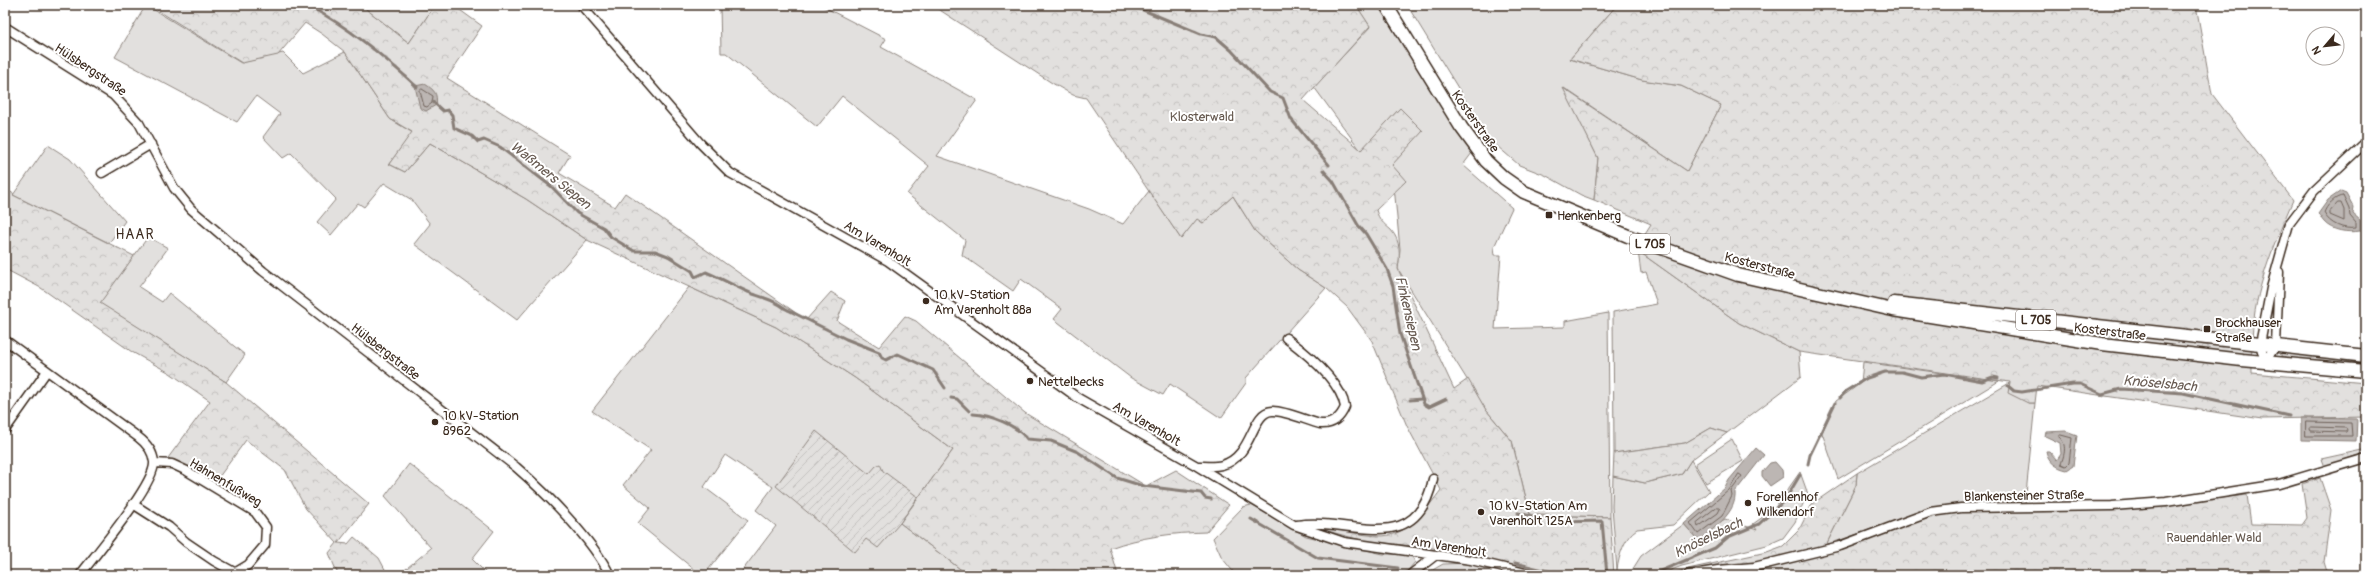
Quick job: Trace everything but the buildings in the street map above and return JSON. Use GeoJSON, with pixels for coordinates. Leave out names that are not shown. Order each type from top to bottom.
{"type":"FeatureCollection","features":[{"type":"Feature","properties":{"kind":"main road","name":"Kosterstraße"},"geometry":{"type":"LineString","coordinates":[[1386,5],[1476,151],[1504,178],[1524,192],[1568,212],[1683,256],[1745,276],[1892,310],[2055,338],[2264,362],[2362,371]]}},
{"type":"Feature","properties":{"kind":"main road","name":"Kosterstraße"},"geometry":{"type":"LineString","coordinates":[[1829,295],[2363,355]]}},
{"type":"Feature","properties":{"kind":"street","name":"Am Varenholt"},"geometry":{"type":"LineString","coordinates":[[581,5],[700,143],[730,173],[888,261],[1056,383],[1294,525],[1344,542],[1471,560],[1534,575]]}},
{"type":"Feature","properties":{"kind":"street","name":"Hülsbergstraße"},"geometry":{"type":"LineString","coordinates":[[5,27],[113,95],[131,112],[151,144],[174,188],[191,209],[263,271],[521,471],[596,552],[610,575]]}},
{"type":"Feature","properties":{"kind":"street"},"geometry":{"type":"LineString","coordinates":[[2264,362],[2260,344],[2280,251],[2289,224],[2300,207],[2314,191],[2366,142]]}},
{"type":"Feature","properties":{"kind":"street"},"geometry":{"type":"LineString","coordinates":[[102,173],[151,144]]}},
{"type":"Feature","properties":{"kind":"street"},"geometry":{"type":"LineString","coordinates":[[2264,362],[2276,345],[2280,251]]}},
{"type":"Feature","properties":{"kind":"street"},"geometry":{"type":"LineString","coordinates":[[1197,466],[1222,465],[1236,459],[1244,451],[1258,420],[1266,412],[1273,410],[1326,425],[1339,419],[1345,407],[1342,394],[1313,359],[1286,338]]}},
{"type":"Feature","properties":{"kind":"street"},"geometry":{"type":"LineString","coordinates":[[5,340],[138,436],[151,453],[154,463],[148,484],[80,575]]}},
{"type":"Feature","properties":{"kind":"street"},"geometry":{"type":"LineString","coordinates":[[5,430],[48,371]]}},
{"type":"Feature","properties":{"kind":"street","name":"Blankensteiner Straße"},"geometry":{"type":"LineString","coordinates":[[1688,575],[1718,570],[1754,567],[1818,552],[1840,546],[1931,512],[1946,509],[2134,505],[2166,502],[2279,484],[2366,458]]}},
{"type":"Feature","properties":{"kind":"street","name":"Hahnenfußweg"},"geometry":{"type":"LineString","coordinates":[[133,504],[169,527],[186,542],[214,561],[234,572],[243,569],[248,565],[265,544],[266,527],[255,512],[187,471],[172,464],[154,463]]}},
{"type":"Feature","properties":{"kind":"street"},"geometry":{"type":"LineString","coordinates":[[1294,525],[1310,523],[1365,530],[1384,530],[1404,524],[1420,509],[1428,496],[1433,479]]}},
{"type":"Feature","properties":{"kind":"street"},"geometry":{"type":"LineString","coordinates":[[1410,575],[1436,555]]}},
{"type":"Feature","properties":{"kind":"green space"},"geometry":{"type":"Polygon","coordinates":[[[146,5],[241,63],[283,53],[303,73],[345,52],[390,119],[413,133],[389,164],[405,172],[430,143],[526,199],[587,240],[517,320],[414,244],[430,224],[412,200],[384,183],[364,207],[358,203],[331,235],[317,222],[336,199],[291,153],[283,158],[263,137],[280,114],[256,96],[237,122],[115,57],[146,5]]]}},
{"type":"Feature","properties":{"kind":"green space"},"geometry":{"type":"Polygon","coordinates":[[[149,5],[361,5],[409,43],[435,5],[453,5],[482,26],[447,78],[570,155],[559,173],[615,207],[625,193],[806,320],[831,292],[845,301],[837,321],[879,347],[905,316],[916,321],[1025,413],[1146,486],[1176,470],[1229,505],[1206,532],[1157,536],[1110,548],[1118,575],[968,575],[900,523],[953,450],[855,378],[776,327],[587,240],[526,199],[430,143],[405,172],[389,164],[412,132],[390,119],[345,52],[305,23],[278,55],[242,63],[149,5]]]}},
{"type":"Feature","properties":{"kind":"green space"},"geometry":{"type":"Polygon","coordinates":[[[361,5],[435,5],[409,43],[361,5]]]}},
{"type":"Feature","properties":{"kind":"green space"},"geometry":{"type":"Polygon","coordinates":[[[720,5],[820,5],[886,39],[881,47],[977,100],[937,156],[1089,209],[1123,224],[1149,191],[1181,239],[1197,218],[1203,223],[1233,196],[1255,231],[1298,270],[1326,288],[1246,378],[1246,383],[1221,418],[1170,384],[1163,395],[1131,378],[1054,319],[1062,309],[1021,279],[1013,291],[962,255],[965,240],[907,194],[929,166],[842,96],[817,127],[726,53],[721,53],[720,5]]]}},
{"type":"Feature","properties":{"kind":"green space","name":"Klosterwald"},"geometry":{"type":"Polygon","coordinates":[[[932,5],[1356,5],[1370,26],[1303,100],[1361,150],[1400,108],[1423,131],[1392,165],[1406,181],[1376,210],[1380,219],[1391,230],[1397,239],[1399,253],[1398,269],[1454,389],[1468,379],[1486,410],[1512,441],[1530,515],[1610,517],[1614,575],[1554,575],[1433,548],[1364,541],[1317,528],[1319,526],[1375,536],[1390,535],[1405,528],[1419,517],[1441,490],[1407,426],[1372,341],[1347,307],[1326,288],[1298,270],[1255,231],[1233,196],[1203,223],[1197,219],[1181,239],[1086,98],[1073,95],[1052,83],[932,5]]]}},
{"type":"Feature","properties":{"kind":"green space"},"geometry":{"type":"Polygon","coordinates":[[[1356,5],[1379,5],[1472,153],[1463,165],[1512,208],[1494,247],[1495,255],[1501,255],[1495,329],[1565,327],[1565,321],[1608,313],[1610,517],[1530,515],[1512,441],[1486,410],[1398,269],[1400,249],[1392,165],[1400,108],[1361,151],[1314,87],[1370,27],[1356,5]]]}},
{"type":"Feature","properties":{"kind":"green space"},"geometry":{"type":"Polygon","coordinates":[[[1407,5],[1617,5],[1570,59],[1642,80],[1681,86],[1721,105],[1687,171],[1564,88],[1598,158],[1594,200],[1581,195],[1545,175],[1519,165],[1490,140],[1407,5]]]}},
{"type":"Feature","properties":{"kind":"green space"},"geometry":{"type":"Polygon","coordinates":[[[1617,5],[2196,5],[2212,94],[2293,200],[2268,262],[2259,294],[2252,333],[2252,373],[2366,383],[2366,417],[2262,419],[2037,386],[2035,403],[2028,403],[2008,393],[2010,382],[1799,352],[1739,323],[1638,251],[1637,246],[1651,224],[1594,200],[1598,158],[1563,88],[1687,171],[1721,105],[1681,86],[1642,80],[1570,59],[1617,5]]]}},
{"type":"Feature","properties":{"kind":"green space"},"geometry":{"type":"Polygon","coordinates":[[[48,145],[70,159],[125,221],[109,243],[13,195],[48,145]]]}},
{"type":"Feature","properties":{"kind":"green space"},"geometry":{"type":"Polygon","coordinates":[[[5,189],[14,194],[13,195],[134,256],[100,303],[226,382],[369,504],[338,543],[348,544],[354,537],[379,558],[388,575],[338,575],[329,553],[337,543],[306,509],[285,470],[246,440],[216,481],[168,458],[210,401],[170,373],[132,352],[41,288],[5,269],[5,189]]]}},
{"type":"Feature","properties":{"kind":"green space"},"geometry":{"type":"Polygon","coordinates":[[[148,237],[168,248],[139,287],[162,302],[169,293],[245,355],[226,382],[99,303],[148,237]]]}},
{"type":"Feature","properties":{"kind":"green space"},"geometry":{"type":"Polygon","coordinates":[[[1638,251],[1739,323],[1799,352],[1801,377],[1727,433],[1711,428],[1685,443],[1614,453],[1613,312],[1657,304],[1646,272],[1641,273],[1638,251]]]}},
{"type":"Feature","properties":{"kind":"green space"},"geometry":{"type":"Polygon","coordinates":[[[689,287],[776,327],[855,378],[953,450],[900,523],[968,575],[739,575],[776,526],[756,510],[773,487],[725,455],[704,487],[748,520],[704,575],[701,575],[638,523],[650,508],[623,485],[651,450],[592,411],[689,287]]]}},
{"type":"Feature","properties":{"kind":"green space"},"geometry":{"type":"Polygon","coordinates":[[[2285,352],[2366,361],[2366,366],[2286,358],[2280,354],[2285,352]]]}},
{"type":"Feature","properties":{"kind":"green space"},"geometry":{"type":"Polygon","coordinates":[[[1863,362],[1999,381],[1838,479],[1822,433],[1836,401],[1861,383],[1863,362]]]}},
{"type":"Feature","properties":{"kind":"green space"},"geometry":{"type":"Polygon","coordinates":[[[2011,382],[2028,403],[2035,403],[2025,504],[1929,509],[1826,545],[1856,485],[1857,473],[2011,382]]]}},
{"type":"Feature","properties":{"kind":"green space"},"geometry":{"type":"Polygon","coordinates":[[[1711,428],[1727,433],[1691,460],[1682,474],[1645,483],[1613,476],[1614,453],[1685,443],[1711,428]]]}},
{"type":"Feature","properties":{"kind":"green space"},"geometry":{"type":"Polygon","coordinates":[[[816,431],[869,474],[876,466],[880,464],[883,471],[918,497],[900,523],[878,548],[866,539],[855,552],[776,486],[816,431]]]}},
{"type":"Feature","properties":{"kind":"green space"},"geometry":{"type":"Polygon","coordinates":[[[1732,439],[1743,461],[1706,483],[1695,464],[1732,439]]]}},
{"type":"Feature","properties":{"kind":"green space"},"geometry":{"type":"Polygon","coordinates":[[[2366,446],[2366,452],[2324,467],[2321,459],[2362,450],[2366,446]]]}},
{"type":"Feature","properties":{"kind":"green space"},"geometry":{"type":"Polygon","coordinates":[[[1691,460],[1709,491],[1673,525],[1637,529],[1632,532],[1623,547],[1617,570],[1612,507],[1613,476],[1645,483],[1682,474],[1691,460]]]}},
{"type":"Feature","properties":{"kind":"green space"},"geometry":{"type":"Polygon","coordinates":[[[409,464],[494,531],[472,559],[488,575],[403,575],[401,573],[431,548],[385,496],[409,464]]]}},
{"type":"Feature","properties":{"kind":"green space"},"geometry":{"type":"Polygon","coordinates":[[[1800,472],[1809,497],[1803,504],[1795,522],[1783,538],[1767,545],[1682,566],[1658,575],[1629,575],[1641,556],[1684,524],[1697,539],[1701,540],[1714,526],[1725,519],[1757,530],[1753,524],[1774,509],[1800,472]]]}},
{"type":"Feature","properties":{"kind":"green space"},"geometry":{"type":"Polygon","coordinates":[[[1857,473],[1856,485],[1826,545],[1752,564],[1691,570],[1681,575],[1671,575],[1683,570],[1767,552],[1783,546],[1799,530],[1812,504],[1857,473]]]}},
{"type":"Feature","properties":{"kind":"green space","name":"Rauendahler Wald"},"geometry":{"type":"Polygon","coordinates":[[[2320,478],[2331,510],[2324,562],[2328,575],[1727,575],[1840,550],[1933,516],[1962,511],[2140,507],[2247,495],[2251,524],[2302,525],[2307,518],[2302,484],[2320,478]]]}},
{"type":"Feature","properties":{"kind":"green space"},"geometry":{"type":"Polygon","coordinates":[[[1251,505],[1306,536],[1383,554],[1411,554],[1415,562],[1404,575],[1236,575],[1222,558],[1213,538],[1243,507],[1251,505]]]}},
{"type":"Feature","properties":{"kind":"green space"},"geometry":{"type":"Polygon","coordinates":[[[1469,563],[1491,567],[1491,575],[1424,575],[1443,564],[1469,563]]]}},
{"type":"Feature","properties":{"kind":"water"},"geometry":{"type":"Polygon","coordinates":[[[425,84],[433,90],[436,95],[436,105],[426,111],[420,108],[415,86],[425,84]]]}},
{"type":"Feature","properties":{"kind":"water"},"geometry":{"type":"Polygon","coordinates":[[[2341,191],[2346,193],[2354,208],[2353,214],[2360,220],[2360,231],[2350,232],[2331,227],[2323,221],[2318,214],[2328,200],[2341,191]]]}},
{"type":"Feature","properties":{"kind":"water"},"geometry":{"type":"Polygon","coordinates":[[[2301,418],[2357,419],[2356,441],[2301,440],[2301,418]]]}},
{"type":"Feature","properties":{"kind":"water"},"geometry":{"type":"Polygon","coordinates":[[[2066,431],[2077,435],[2073,466],[2067,470],[2056,466],[2047,455],[2046,451],[2049,451],[2057,460],[2061,454],[2060,443],[2045,436],[2046,432],[2066,431]]]}},
{"type":"Feature","properties":{"kind":"water"},"geometry":{"type":"Polygon","coordinates":[[[1756,448],[1764,455],[1735,492],[1735,500],[1729,513],[1701,540],[1697,539],[1684,524],[1725,488],[1729,480],[1756,448]]]}},
{"type":"Feature","properties":{"kind":"water"},"geometry":{"type":"Polygon","coordinates":[[[1775,462],[1782,470],[1783,477],[1770,486],[1762,476],[1762,472],[1770,463],[1775,462]]]}},
{"type":"Feature","properties":{"kind":"waterway","name":"Waßmers Siepen"},"geometry":{"type":"LineString","coordinates":[[290,5],[297,10],[304,5],[310,9],[314,9],[356,35],[417,87]]}},
{"type":"Feature","properties":{"kind":"waterway","name":"Finkensiepen"},"geometry":{"type":"LineString","coordinates":[[1131,5],[1201,34],[1216,37],[1231,50],[1270,92],[1283,98],[1291,119],[1329,165]]}},
{"type":"Feature","properties":{"kind":"waterway","name":"Waßmers Siepen"},"geometry":{"type":"LineString","coordinates":[[433,102],[443,111],[448,110],[452,115],[454,128],[472,136],[478,142],[484,140],[500,147],[552,187],[577,213],[604,228],[611,237],[634,251],[655,251],[668,256],[692,271],[695,277],[706,272],[712,274],[747,292],[774,302],[846,339],[879,352],[882,358],[886,360],[898,354],[933,370],[945,388]]}},
{"type":"Feature","properties":{"kind":"waterway","name":"Finkensiepen"},"geometry":{"type":"LineString","coordinates":[[1323,170],[1333,181],[1358,225],[1366,234],[1387,269],[1393,286],[1400,334],[1424,404],[1429,407],[1446,399]]}},
{"type":"Feature","properties":{"kind":"waterway","name":"Knöselsbach"},"geometry":{"type":"LineString","coordinates":[[1840,398],[1846,391],[1867,378],[1885,372],[1902,372],[1921,377],[1944,374],[1982,381],[1993,377],[1998,378]]}},
{"type":"Feature","properties":{"kind":"waterway","name":"Knöselsbach"},"geometry":{"type":"LineString","coordinates":[[2008,386],[2014,391],[2022,392],[2080,384],[2102,394],[2121,389],[2183,393],[2289,416]]}},
{"type":"Feature","properties":{"kind":"waterway","name":"Waßmers Siepen"},"geometry":{"type":"LineString","coordinates":[[951,398],[957,399],[969,411]]}},
{"type":"Feature","properties":{"kind":"waterway"},"geometry":{"type":"LineString","coordinates":[[1410,400],[1421,399]]}},
{"type":"Feature","properties":{"kind":"waterway","name":"Knöselsbach"},"geometry":{"type":"LineString","coordinates":[[1808,464],[1810,455],[1835,403]]}},
{"type":"Feature","properties":{"kind":"waterway","name":"Waßmers Siepen"},"geometry":{"type":"LineString","coordinates":[[973,414],[987,416],[1010,425],[1027,439],[1051,441],[1078,452],[1117,478],[1143,486],[1201,493],[1205,498],[1211,499]]}},
{"type":"Feature","properties":{"kind":"waterway","name":"Knöselsbach"},"geometry":{"type":"LineString","coordinates":[[1651,575],[1715,548],[1728,537],[1759,524],[1785,500],[1800,475]]}},
{"type":"Feature","properties":{"kind":"waterway","name":"Finkensiepen"},"geometry":{"type":"LineString","coordinates":[[1518,513],[1559,522],[1602,521],[1607,575]]}},
{"type":"Feature","properties":{"kind":"waterway","name":"Waßmers Siepen"},"geometry":{"type":"LineString","coordinates":[[1251,519],[1318,558],[1398,568]]}},
{"type":"Feature","properties":{"kind":"waterway","name":"Knöselsbach"},"geometry":{"type":"LineString","coordinates":[[1515,563],[1564,575]]}},
{"type":"Feature","properties":{"kind":"place","name":"Henkenberg"},"geometry":{"type":"Point","coordinates":[1549,215]}},
{"type":"Feature","properties":{"kind":"place","name":"10 kV-Station Am Varenholt 88a"},"geometry":{"type":"Point","coordinates":[926,301]}},
{"type":"Feature","properties":{"kind":"place","name":"Brockhauser Straße"},"geometry":{"type":"Point","coordinates":[2207,329]}},
{"type":"Feature","properties":{"kind":"place","name":"Nettelbecks"},"geometry":{"type":"Point","coordinates":[1030,381]}},
{"type":"Feature","properties":{"kind":"place","name":"10 kV-Station 8962"},"geometry":{"type":"Point","coordinates":[435,422]}},
{"type":"Feature","properties":{"kind":"place","name":"Forellenhof Wilkendorf"},"geometry":{"type":"Point","coordinates":[1748,503]}},
{"type":"Feature","properties":{"kind":"place","name":"10 kV-Station Am Varenholt 125A"},"geometry":{"type":"Point","coordinates":[1481,512]}},
{"type":"Feature","properties":{"kind":"district","name":"HAAR"},"geometry":{"type":"Point","coordinates":[135,234]}}]}
